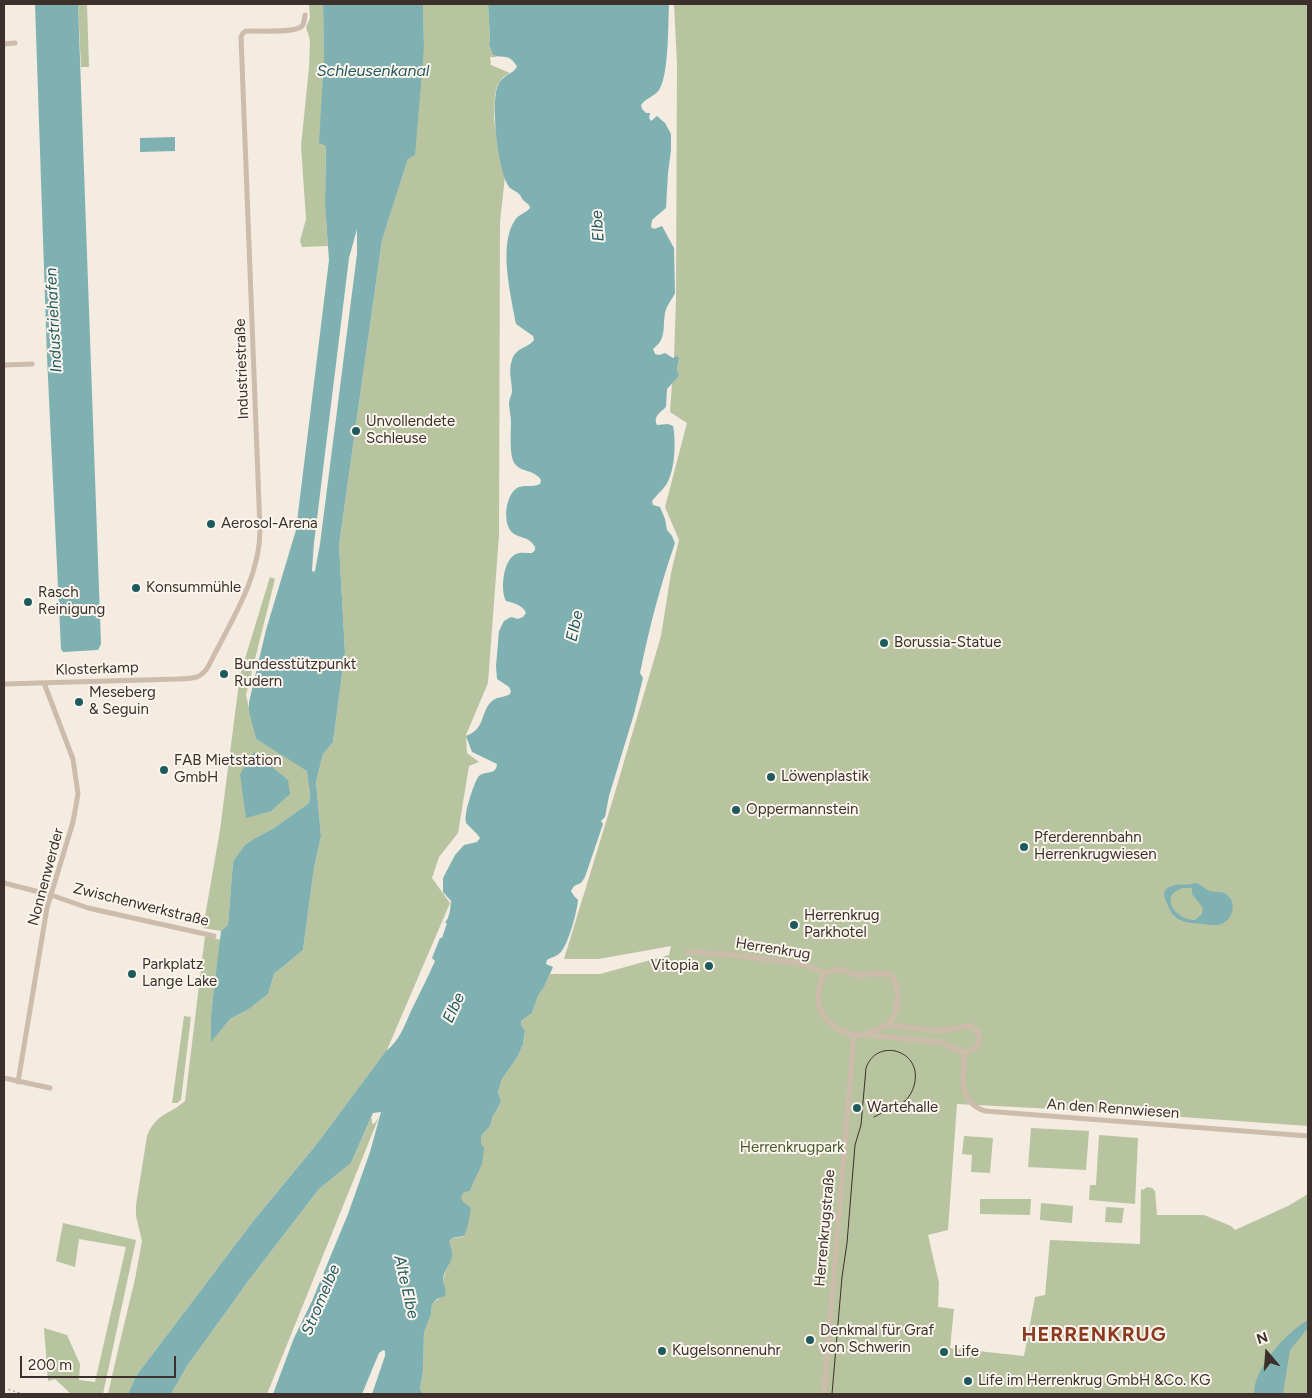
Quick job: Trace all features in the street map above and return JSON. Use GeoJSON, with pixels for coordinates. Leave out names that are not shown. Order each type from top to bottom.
{"type":"FeatureCollection","features":[{"type":"Feature","properties":{"kind":"street","name":"Industriestraße"},"geometry":{"type":"LineString","coordinates":[[191,678],[201,676],[206,671],[249,586],[255,567],[260,538],[241,38],[246,31],[298,29],[304,24],[305,15]]}},
{"type":"Feature","properties":{"kind":"street"},"geometry":{"type":"LineString","coordinates":[[4,44],[15,43]]}},
{"type":"Feature","properties":{"kind":"street"},"geometry":{"type":"LineString","coordinates":[[4,365],[32,364]]}},
{"type":"Feature","properties":{"kind":"street","name":"Klosterkamp"},"geometry":{"type":"LineString","coordinates":[[4,684],[191,678]]}},
{"type":"Feature","properties":{"kind":"street","name":"Nonnenwerder"},"geometry":{"type":"LineString","coordinates":[[18,1082],[46,913],[73,822],[78,794],[73,759],[44,683]]}},
{"type":"Feature","properties":{"kind":"street","name":"Zwischenwerkstraße"},"geometry":{"type":"LineString","coordinates":[[4,883],[51,895],[88,908],[214,936]]}},
{"type":"Feature","properties":{"kind":"street","name":"Herrenkrug"},"geometry":{"type":"LineString","coordinates":[[688,952],[734,955],[799,963],[824,973],[840,970],[856,975],[878,973],[888,975],[893,978],[897,986],[898,998],[895,1014],[886,1025],[879,1029],[862,1035],[847,1033],[828,1021],[821,1012],[819,998],[824,973]]}},
{"type":"Feature","properties":{"kind":"street"},"geometry":{"type":"LineString","coordinates":[[862,1035],[941,1042],[965,1052],[976,1048],[980,1041],[978,1033],[971,1026],[961,1026],[940,1031],[886,1025]]}},
{"type":"Feature","properties":{"kind":"street","name":"Herrenkrugstraße"},"geometry":{"type":"LineString","coordinates":[[824,1394],[854,1035]]}},
{"type":"Feature","properties":{"kind":"street","name":"An den Rennwiesen"},"geometry":{"type":"LineString","coordinates":[[965,1052],[963,1078],[965,1093],[970,1103],[985,1111],[1308,1136]]}},
{"type":"Feature","properties":{"kind":"street"},"geometry":{"type":"LineString","coordinates":[[4,1078],[50,1088]]}},
{"type":"Feature","properties":{"kind":"green space"},"geometry":{"type":"Polygon","coordinates":[[[78,4],[87,4],[89,67],[81,67],[78,4]]]}},
{"type":"Feature","properties":{"kind":"green space"},"geometry":{"type":"Polygon","coordinates":[[[309,4],[323,4],[326,146],[325,205],[328,246],[302,247],[300,241],[306,219],[301,146],[309,68],[310,40],[306,27],[310,18],[309,4]]]}},
{"type":"Feature","properties":{"kind":"green space"},"geometry":{"type":"Polygon","coordinates":[[[423,4],[488,4],[489,45],[493,55],[498,57],[490,57],[491,65],[510,73],[503,77],[497,86],[494,119],[505,176],[500,222],[499,535],[488,683],[466,735],[467,753],[479,762],[469,766],[458,833],[439,857],[432,878],[450,903],[387,1050],[316,1145],[254,1220],[136,1376],[128,1394],[108,1394],[142,1241],[136,1216],[136,1205],[147,1136],[159,1118],[185,1101],[205,936],[221,940],[211,1015],[211,1041],[230,1019],[249,1009],[268,994],[274,974],[303,950],[314,868],[321,836],[316,782],[323,754],[333,742],[345,652],[339,545],[382,240],[408,159],[424,48],[423,4]]]}},
{"type":"Feature","properties":{"kind":"green space","name":"Herrenkrugpark"},"geometry":{"type":"Polygon","coordinates":[[[674,4],[1308,4],[1308,1126],[1112,1112],[957,1104],[948,1230],[928,1235],[939,1283],[938,1307],[954,1309],[950,1348],[1024,1356],[1035,1297],[1045,1295],[1050,1240],[1140,1244],[1141,1189],[1143,1190],[1147,1187],[1155,1191],[1157,1215],[1204,1215],[1231,1226],[1235,1230],[1288,1206],[1308,1194],[1308,1394],[423,1394],[420,1389],[423,1371],[424,1333],[431,1314],[432,1304],[441,1297],[445,1289],[443,1280],[449,1264],[449,1242],[452,1238],[463,1237],[468,1226],[470,1207],[461,1198],[463,1193],[470,1191],[475,1179],[481,1136],[490,1126],[501,1101],[498,1092],[502,1079],[518,1056],[523,1044],[525,1031],[521,1021],[532,1013],[538,996],[550,974],[600,974],[669,955],[671,946],[599,959],[564,959],[661,636],[671,573],[679,540],[665,507],[687,423],[670,412],[672,383],[679,376],[677,369],[679,358],[674,358],[677,64],[674,4]]]}},
{"type":"Feature","properties":{"kind":"green space"},"geometry":{"type":"Polygon","coordinates":[[[270,577],[275,579],[246,695],[256,739],[308,771],[309,803],[274,828],[257,837],[233,862],[228,925],[221,931],[203,928],[220,830],[240,675],[270,577]]]}},
{"type":"Feature","properties":{"kind":"green space"},"geometry":{"type":"Polygon","coordinates":[[[184,1016],[191,1017],[181,1100],[177,1103],[172,1103],[184,1016]]]}},
{"type":"Feature","properties":{"kind":"green space"},"geometry":{"type":"Polygon","coordinates":[[[379,1117],[267,1394],[171,1394],[187,1366],[249,1280],[319,1189],[351,1163],[371,1118],[374,1124],[379,1117]]]}},
{"type":"Feature","properties":{"kind":"green space"},"geometry":{"type":"Polygon","coordinates":[[[1031,1128],[1089,1131],[1086,1170],[1028,1167],[1031,1128]]]}},
{"type":"Feature","properties":{"kind":"green space"},"geometry":{"type":"Polygon","coordinates":[[[1099,1135],[1138,1138],[1135,1204],[1089,1200],[1090,1185],[1096,1185],[1099,1135]]]}},
{"type":"Feature","properties":{"kind":"green space"},"geometry":{"type":"Polygon","coordinates":[[[964,1136],[993,1138],[990,1173],[971,1172],[972,1155],[962,1154],[964,1136]]]}},
{"type":"Feature","properties":{"kind":"green space"},"geometry":{"type":"Polygon","coordinates":[[[980,1199],[1031,1199],[1030,1215],[980,1214],[980,1199]]]}},
{"type":"Feature","properties":{"kind":"green space"},"geometry":{"type":"Polygon","coordinates":[[[1041,1203],[1073,1206],[1072,1223],[1040,1220],[1041,1203]]]}},
{"type":"Feature","properties":{"kind":"green space"},"geometry":{"type":"Polygon","coordinates":[[[1106,1207],[1124,1208],[1122,1223],[1105,1222],[1106,1207]]]}},
{"type":"Feature","properties":{"kind":"green space"},"geometry":{"type":"Polygon","coordinates":[[[63,1223],[136,1240],[103,1394],[71,1394],[55,1379],[48,1381],[44,1328],[67,1335],[80,1364],[79,1380],[95,1382],[126,1247],[79,1239],[75,1267],[56,1261],[63,1223]]]}},
{"type":"Feature","properties":{"kind":"water","name":"Industriehafen"},"geometry":{"type":"Polygon","coordinates":[[[35,4],[78,4],[101,644],[98,650],[63,652],[61,649],[47,357],[35,4]]]}},
{"type":"Feature","properties":{"kind":"water","name":"Schleusenkanal"},"geometry":{"type":"Polygon","coordinates":[[[323,4],[423,4],[424,48],[415,155],[408,159],[382,240],[339,545],[345,652],[333,742],[323,754],[316,782],[321,836],[314,868],[303,950],[274,974],[268,994],[249,1009],[230,1019],[211,1042],[211,1015],[221,931],[228,925],[233,862],[245,845],[274,828],[309,803],[310,793],[307,771],[256,739],[249,711],[249,702],[266,630],[296,530],[329,260],[325,205],[326,146],[319,143],[324,59],[323,4]],[[357,229],[349,258],[314,543],[313,572],[315,571],[320,544],[357,254],[357,229]]]}},
{"type":"Feature","properties":{"kind":"water"},"geometry":{"type":"Polygon","coordinates":[[[488,4],[669,4],[665,73],[659,90],[641,105],[646,113],[650,113],[649,118],[651,121],[657,116],[665,123],[671,134],[666,208],[652,220],[651,227],[654,229],[662,226],[674,248],[675,293],[666,311],[661,340],[653,349],[655,354],[665,353],[673,358],[677,356],[679,358],[677,369],[679,376],[667,389],[666,407],[656,419],[657,425],[668,424],[673,426],[674,453],[673,467],[668,482],[652,501],[653,505],[660,507],[667,530],[675,543],[647,640],[640,673],[643,678],[634,714],[609,796],[605,817],[601,821],[603,824],[585,877],[571,891],[578,900],[569,936],[560,953],[547,960],[546,964],[553,967],[538,996],[532,1013],[521,1021],[522,1027],[525,1030],[523,1044],[518,1056],[502,1079],[498,1092],[501,1101],[490,1126],[481,1136],[481,1144],[484,1148],[482,1164],[470,1191],[463,1193],[461,1198],[471,1208],[468,1226],[464,1236],[452,1238],[449,1242],[452,1257],[443,1276],[445,1296],[437,1299],[432,1304],[431,1314],[424,1333],[423,1371],[420,1389],[423,1394],[372,1394],[385,1356],[385,1351],[383,1350],[379,1353],[362,1394],[273,1394],[294,1338],[312,1301],[348,1214],[370,1152],[381,1112],[373,1113],[351,1163],[319,1189],[249,1280],[187,1366],[171,1394],[128,1394],[136,1376],[254,1220],[316,1145],[400,1034],[435,961],[432,958],[447,923],[445,923],[450,911],[451,901],[443,892],[443,878],[455,855],[464,845],[477,842],[480,838],[466,823],[467,807],[479,776],[495,770],[497,764],[472,752],[466,736],[478,728],[487,707],[492,701],[510,694],[511,691],[509,687],[497,679],[496,666],[499,631],[504,621],[511,617],[518,619],[526,613],[520,606],[506,601],[503,590],[504,576],[508,562],[512,557],[518,553],[532,553],[535,547],[532,543],[510,530],[506,514],[508,501],[513,491],[523,486],[540,484],[541,480],[535,474],[521,469],[515,464],[511,450],[509,403],[512,391],[511,364],[516,353],[534,340],[533,336],[516,324],[507,271],[507,243],[515,220],[530,208],[520,194],[509,187],[505,179],[499,154],[495,123],[495,97],[499,83],[517,66],[510,58],[493,55],[489,45],[488,4]]]}},
{"type":"Feature","properties":{"kind":"water"},"geometry":{"type":"Polygon","coordinates":[[[175,137],[175,151],[140,152],[140,138],[175,137]]]}},
{"type":"Feature","properties":{"kind":"water"},"geometry":{"type":"Polygon","coordinates":[[[254,752],[288,780],[290,794],[271,811],[246,818],[240,774],[254,752]]]}},
{"type":"Feature","properties":{"kind":"water"},"geometry":{"type":"Polygon","coordinates":[[[1195,883],[1210,891],[1222,892],[1228,896],[1233,909],[1225,922],[1214,925],[1185,922],[1174,916],[1165,899],[1165,890],[1177,885],[1195,883]],[[1183,888],[1176,891],[1171,901],[1172,907],[1181,916],[1195,920],[1202,914],[1203,908],[1192,894],[1192,888],[1183,888]]]}},
{"type":"Feature","properties":{"kind":"water"},"geometry":{"type":"Polygon","coordinates":[[[1308,1320],[1308,1328],[1290,1350],[1283,1394],[1254,1394],[1255,1384],[1265,1362],[1290,1333],[1308,1320]]]}},
{"type":"Feature","properties":{"kind":"tram line"},"geometry":{"type":"LineString","coordinates":[[832,1394],[855,1145],[861,1125],[866,1068],[871,1059],[879,1053],[887,1050],[896,1051],[911,1061],[915,1070],[914,1087],[905,1101],[874,1117]]}},
{"type":"Feature","properties":{"kind":"railway"},"geometry":{"type":"LineString","coordinates":[[4,1388],[23,1394]]}},
{"type":"Feature","properties":{"kind":"place","name":"Unvollendete Schleuse"},"geometry":{"type":"Point","coordinates":[356,431]}},
{"type":"Feature","properties":{"kind":"place","name":"Aerosol-Arena"},"geometry":{"type":"Point","coordinates":[211,524]}},
{"type":"Feature","properties":{"kind":"place","name":"Konsummühle"},"geometry":{"type":"Point","coordinates":[136,588]}},
{"type":"Feature","properties":{"kind":"place","name":"Rasch Reinigung"},"geometry":{"type":"Point","coordinates":[28,602]}},
{"type":"Feature","properties":{"kind":"place","name":"Borussia-Statue"},"geometry":{"type":"Point","coordinates":[884,643]}},
{"type":"Feature","properties":{"kind":"place","name":"Bundesstützpunkt Rudern"},"geometry":{"type":"Point","coordinates":[224,674]}},
{"type":"Feature","properties":{"kind":"place","name":"Meseberg & Seguin"},"geometry":{"type":"Point","coordinates":[79,702]}},
{"type":"Feature","properties":{"kind":"place","name":"FAB Mietstation GmbH"},"geometry":{"type":"Point","coordinates":[164,770]}},
{"type":"Feature","properties":{"kind":"place","name":"Löwenplastik"},"geometry":{"type":"Point","coordinates":[771,777]}},
{"type":"Feature","properties":{"kind":"place","name":"Oppermannstein"},"geometry":{"type":"Point","coordinates":[736,810]}},
{"type":"Feature","properties":{"kind":"place","name":"Pferderennbahn Herrenkrugwiesen"},"geometry":{"type":"Point","coordinates":[1024,847]}},
{"type":"Feature","properties":{"kind":"place","name":"Herrenkrug Parkhotel"},"geometry":{"type":"Point","coordinates":[794,925]}},
{"type":"Feature","properties":{"kind":"place","name":"Vitopia"},"geometry":{"type":"Point","coordinates":[709,966]}},
{"type":"Feature","properties":{"kind":"place","name":"Parkplatz Lange Lake"},"geometry":{"type":"Point","coordinates":[132,974]}},
{"type":"Feature","properties":{"kind":"place","name":"Wartehalle"},"geometry":{"type":"Point","coordinates":[857,1108]}},
{"type":"Feature","properties":{"kind":"place","name":"Denkmal für Graf von Schwerin"},"geometry":{"type":"Point","coordinates":[810,1340]}},
{"type":"Feature","properties":{"kind":"place","name":"Kugelsonnenuhr"},"geometry":{"type":"Point","coordinates":[662,1351]}},
{"type":"Feature","properties":{"kind":"place","name":"Life"},"geometry":{"type":"Point","coordinates":[944,1352]}},
{"type":"Feature","properties":{"kind":"place","name":"Life im Herrenkrug GmbH &Co. KG"},"geometry":{"type":"Point","coordinates":[968,1381]}},
{"type":"Feature","properties":{"kind":"district","name":"HERRENKRUG"},"geometry":{"type":"Point","coordinates":[1094,1335]}},
{"type":"Feature","properties":{"kind":"water label","name":"Elbe"},"geometry":{"type":"Point","coordinates":[598,226]}},
{"type":"Feature","properties":{"kind":"water label","name":"Elbe"},"geometry":{"type":"Point","coordinates":[575,626]}},
{"type":"Feature","properties":{"kind":"water label","name":"Elbe"},"geometry":{"type":"Point","coordinates":[454,1008]}},
{"type":"Feature","properties":{"kind":"water label","name":"Alte Elbe"},"geometry":{"type":"Point","coordinates":[406,1287]}},
{"type":"Feature","properties":{"kind":"water label","name":"Stromelbe"},"geometry":{"type":"Point","coordinates":[321,1300]}}]}
